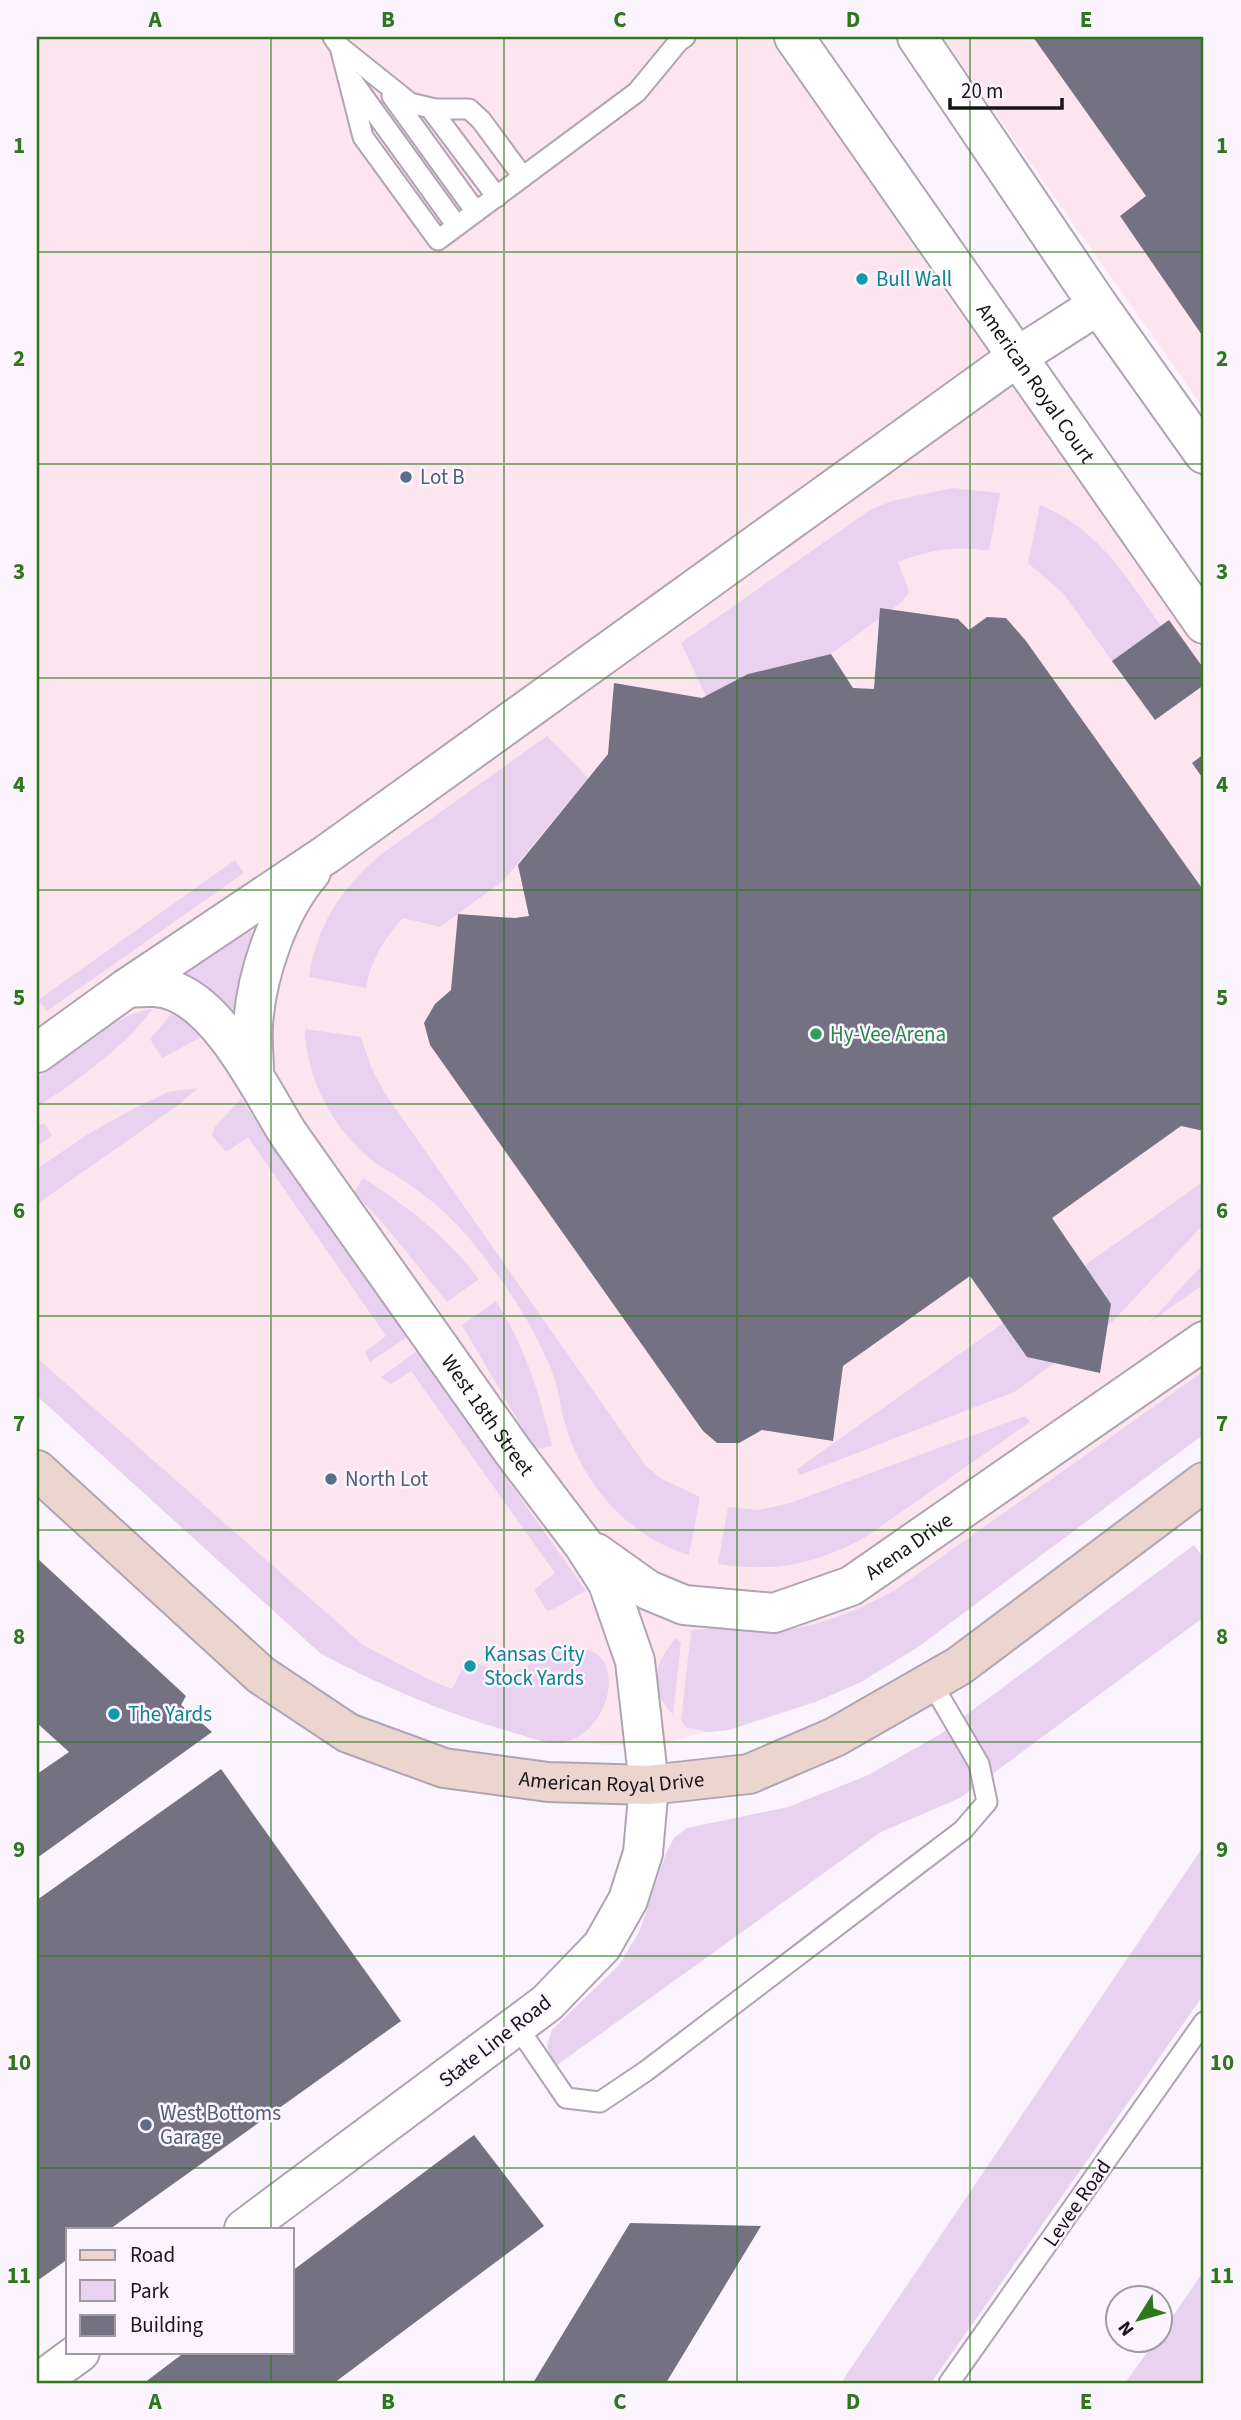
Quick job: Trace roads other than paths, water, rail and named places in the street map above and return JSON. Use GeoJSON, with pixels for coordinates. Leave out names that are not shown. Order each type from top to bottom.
{"type":"FeatureCollection","features":[{"type":"Feature","properties":{"kind":"main road","name":"American Royal Drive"},"geometry":{"type":"LineString","coordinates":[[37,1470],[261,1675],[348,1733],[444,1768],[548,1782],[649,1785],[749,1774],[835,1737],[958,1666],[1204,1482]]}},
{"type":"Feature","properties":{"kind":"street","name":"American Royal Court"},"geometry":{"type":"LineString","coordinates":[[794,37],[1204,624]]}},
{"type":"Feature","properties":{"kind":"street"},"geometry":{"type":"LineString","coordinates":[[917,37],[1098,305],[1204,454]]}},
{"type":"Feature","properties":{"kind":"street"},"geometry":{"type":"LineString","coordinates":[[37,1053],[127,988],[327,854],[1017,357],[1098,305]]}},
{"type":"Feature","properties":{"kind":"street","name":"West 18th Street"},"geometry":{"type":"LineString","coordinates":[[254,1074],[253,1023],[258,988],[274,935],[288,904],[302,882],[327,854]]}},
{"type":"Feature","properties":{"kind":"street","name":"West 18th Street"},"geometry":{"type":"LineString","coordinates":[[127,988],[155,986],[176,992],[198,1006],[254,1074],[289,1135],[514,1453],[583,1544],[608,1583],[635,1661],[649,1785]]}},
{"type":"Feature","properties":{"kind":"street","name":"Arena Drive"},"geometry":{"type":"LineString","coordinates":[[583,1544],[648,1590],[684,1605],[774,1613],[851,1586],[1204,1341]]}},
{"type":"Feature","properties":{"kind":"street","name":"State Line Road"},"geometry":{"type":"LineString","coordinates":[[245,2228],[547,2003],[602,1946],[628,1900],[643,1853],[649,1785]]}},
{"type":"Feature","properties":{"kind":"street"},"geometry":{"type":"LineString","coordinates":[[38,2383],[77,2354]]}},
{"type":"Feature","properties":{"kind":"lane"},"geometry":{"type":"LineString","coordinates":[[336,42],[347,73],[363,137],[438,240],[637,92],[685,37]]}},
{"type":"Feature","properties":{"kind":"lane"},"geometry":{"type":"LineString","coordinates":[[336,42],[410,103],[430,108],[469,109],[481,120],[523,177]]}},
{"type":"Feature","properties":{"kind":"lane"},"geometry":{"type":"LineString","coordinates":[[379,78],[476,212]]}},
{"type":"Feature","properties":{"kind":"lane"},"geometry":{"type":"LineString","coordinates":[[430,108],[497,197]]}},
{"type":"Feature","properties":{"kind":"lane"},"geometry":{"type":"LineString","coordinates":[[517,2026],[566,2098],[600,2102],[646,2071],[963,1830],[986,1802],[979,1764],[932,1682]]}},
{"type":"Feature","properties":{"kind":"lane","name":"Levee Road"},"geometry":{"type":"LineString","coordinates":[[949,2383],[1204,2022]]}},
{"type":"Feature","properties":{"kind":"place","name":"Bull Wall"},"geometry":{"type":"Point","coordinates":[862,279]}},
{"type":"Feature","properties":{"kind":"place","name":"Lot B"},"geometry":{"type":"Point","coordinates":[406,477]}},
{"type":"Feature","properties":{"kind":"place","name":"Hy-Vee Arena"},"geometry":{"type":"Point","coordinates":[816,1034]}},
{"type":"Feature","properties":{"kind":"place","name":"North Lot"},"geometry":{"type":"Point","coordinates":[331,1479]}},
{"type":"Feature","properties":{"kind":"place","name":"Kansas City Stock Yards"},"geometry":{"type":"Point","coordinates":[470,1666]}},
{"type":"Feature","properties":{"kind":"place","name":"The Yards"},"geometry":{"type":"Point","coordinates":[114,1714]}},
{"type":"Feature","properties":{"kind":"place","name":"West Bottoms Garage"},"geometry":{"type":"Point","coordinates":[146,2125]}}]}
